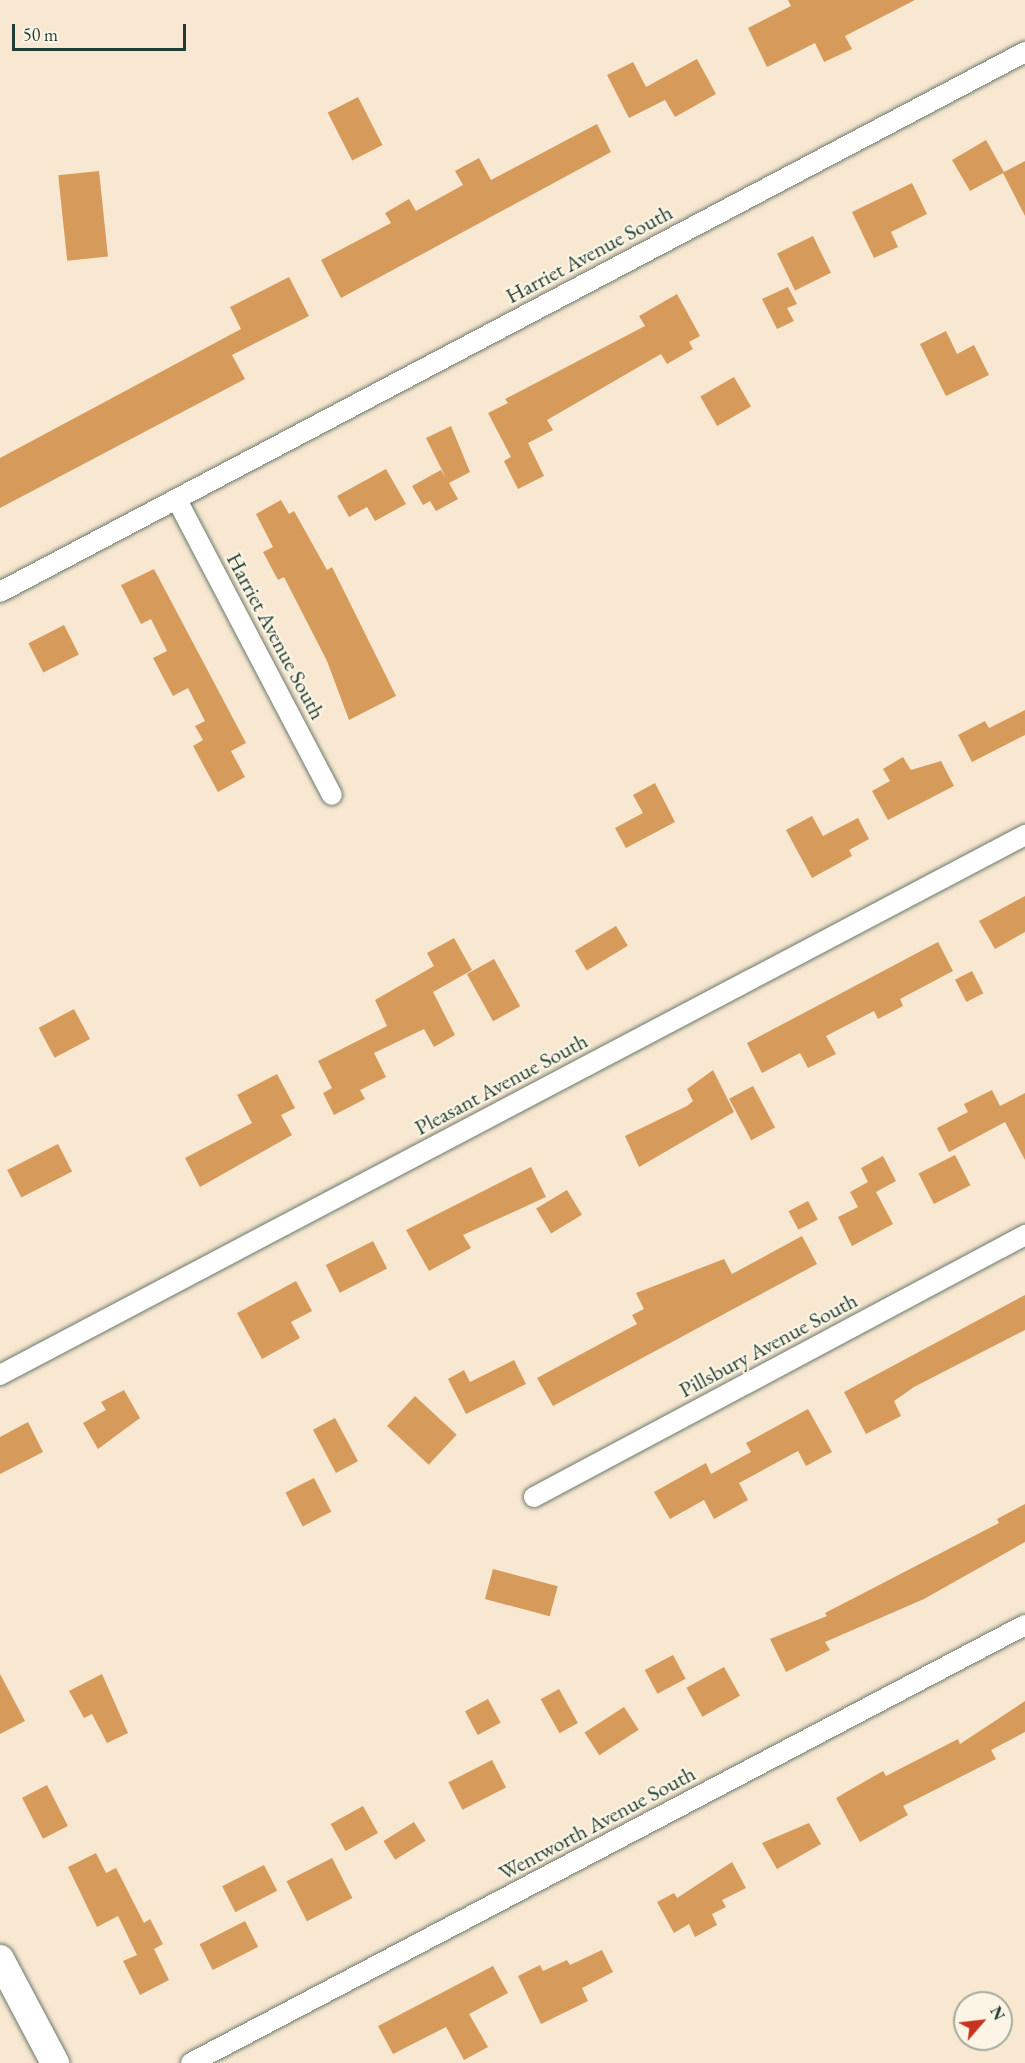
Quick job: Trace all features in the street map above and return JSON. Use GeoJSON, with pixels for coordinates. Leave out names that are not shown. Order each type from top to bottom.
{"type":"FeatureCollection","features":[{"type":"Feature","properties":{"kind":"street","name":"Harriet Avenue South"},"geometry":{"type":"LineString","coordinates":[[0,592],[1025,52]]}},
{"type":"Feature","properties":{"kind":"street","name":"Harriet Avenue South"},"geometry":{"type":"LineString","coordinates":[[177,500],[332,795]]}},
{"type":"Feature","properties":{"kind":"street","name":"Pleasant Avenue South"},"geometry":{"type":"LineString","coordinates":[[0,1375],[1025,835]]}},
{"type":"Feature","properties":{"kind":"street","name":"Pillsbury Avenue South"},"geometry":{"type":"LineString","coordinates":[[534,1497],[1025,1236]]}},
{"type":"Feature","properties":{"kind":"street","name":"Wentworth Avenue South"},"geometry":{"type":"LineString","coordinates":[[191,2063],[1025,1625]]}},
{"type":"Feature","properties":{"kind":"street"},"geometry":{"type":"LineString","coordinates":[[0,1959],[56,2063]]}},
{"type":"Feature","properties":{"kind":"building"},"geometry":{"type":"Polygon","coordinates":[[[788,0],[915,0],[845,36],[852,49],[824,62],[815,43],[767,67],[748,28],[791,6],[788,0]]]}},
{"type":"Feature","properties":{"kind":"building"},"geometry":{"type":"Polygon","coordinates":[[[697,59],[716,94],[675,117],[665,100],[629,118],[607,75],[633,62],[646,87],[697,59]]]}},
{"type":"Feature","properties":{"kind":"building"},"geometry":{"type":"Polygon","coordinates":[[[358,97],[383,145],[352,161],[328,112],[358,97]]]}},
{"type":"Feature","properties":{"kind":"building"},"geometry":{"type":"Polygon","coordinates":[[[597,124],[611,152],[341,298],[321,260],[391,223],[385,213],[409,199],[416,211],[463,185],[455,171],[479,158],[491,180],[597,124]]]}},
{"type":"Feature","properties":{"kind":"building"},"geometry":{"type":"Polygon","coordinates":[[[986,140],[1004,172],[1025,161],[1025,216],[1003,173],[970,191],[952,160],[986,140]]]}},
{"type":"Feature","properties":{"kind":"building"},"geometry":{"type":"Polygon","coordinates":[[[99,171],[108,257],[67,261],[58,175],[99,171]]]}},
{"type":"Feature","properties":{"kind":"building"},"geometry":{"type":"Polygon","coordinates":[[[912,183],[927,214],[891,232],[898,247],[874,258],[852,212],[912,183]]]}},
{"type":"Feature","properties":{"kind":"building"},"geometry":{"type":"Polygon","coordinates":[[[813,236],[831,273],[795,290],[777,254],[813,236]]]}},
{"type":"Feature","properties":{"kind":"building"},"geometry":{"type":"Polygon","coordinates":[[[289,277],[309,316],[232,355],[245,379],[0,508],[0,458],[241,329],[230,307],[289,277]]]}},
{"type":"Feature","properties":{"kind":"building"},"geometry":{"type":"Polygon","coordinates":[[[788,287],[797,304],[787,308],[794,321],[777,329],[762,299],[788,287]]]}},
{"type":"Feature","properties":{"kind":"building"},"geometry":{"type":"Polygon","coordinates":[[[677,294],[700,336],[689,342],[693,349],[667,364],[661,354],[547,420],[553,430],[528,443],[544,476],[518,489],[504,461],[511,457],[488,413],[508,403],[505,399],[645,326],[639,316],[677,294]]]}},
{"type":"Feature","properties":{"kind":"building"},"geometry":{"type":"Polygon","coordinates":[[[946,331],[957,354],[974,345],[989,375],[946,396],[920,344],[946,331]]]}},
{"type":"Feature","properties":{"kind":"building"},"geometry":{"type":"Polygon","coordinates":[[[734,377],[751,406],[717,426],[700,396],[734,377]]]}},
{"type":"Feature","properties":{"kind":"building"},"geometry":{"type":"Polygon","coordinates":[[[451,426],[470,472],[449,483],[458,499],[436,511],[430,501],[423,505],[412,486],[441,470],[446,478],[426,438],[451,426]]]}},
{"type":"Feature","properties":{"kind":"building"},"geometry":{"type":"Polygon","coordinates":[[[386,469],[406,504],[375,521],[367,507],[349,517],[337,496],[386,469]]]}},
{"type":"Feature","properties":{"kind":"building"},"geometry":{"type":"Polygon","coordinates":[[[281,500],[289,514],[294,511],[327,570],[332,567],[396,696],[349,720],[327,661],[284,577],[278,580],[263,552],[273,547],[256,514],[281,500]]]}},
{"type":"Feature","properties":{"kind":"building"},"geometry":{"type":"Polygon","coordinates":[[[154,569],[246,743],[231,751],[245,777],[218,792],[193,746],[203,740],[195,726],[205,721],[188,688],[173,696],[153,658],[167,651],[151,619],[141,624],[121,585],[154,569]]]}},
{"type":"Feature","properties":{"kind":"building"},"geometry":{"type":"Polygon","coordinates":[[[64,625],[79,654],[43,673],[28,643],[64,625]]]}},
{"type":"Feature","properties":{"kind":"building"},"geometry":{"type":"Polygon","coordinates":[[[1025,710],[1025,735],[972,762],[958,735],[985,721],[989,728],[1025,710]]]}},
{"type":"Feature","properties":{"kind":"building"},"geometry":{"type":"Polygon","coordinates":[[[903,757],[911,770],[941,761],[954,786],[888,820],[872,791],[890,781],[883,769],[903,757]]]}},
{"type":"Feature","properties":{"kind":"building"},"geometry":{"type":"Polygon","coordinates":[[[655,783],[675,822],[626,848],[615,828],[643,813],[633,795],[655,783]]]}},
{"type":"Feature","properties":{"kind":"building"},"geometry":{"type":"Polygon","coordinates":[[[812,816],[823,836],[858,818],[869,839],[849,850],[852,856],[812,878],[786,830],[812,816]]]}},
{"type":"Feature","properties":{"kind":"building"},"geometry":{"type":"Polygon","coordinates":[[[1025,896],[1025,932],[995,949],[979,921],[1025,896]]]}},
{"type":"Feature","properties":{"kind":"building"},"geometry":{"type":"Polygon","coordinates":[[[616,926],[628,946],[587,970],[575,951],[616,926]]]}},
{"type":"Feature","properties":{"kind":"building"},"geometry":{"type":"Polygon","coordinates":[[[454,938],[472,970],[433,992],[455,1035],[434,1047],[424,1029],[374,1053],[386,1077],[360,1090],[365,1099],[334,1115],[323,1093],[332,1088],[318,1061],[387,1026],[375,1000],[434,966],[427,953],[454,938]]]}},
{"type":"Feature","properties":{"kind":"building"},"geometry":{"type":"Polygon","coordinates":[[[938,942],[953,971],[900,999],[903,1006],[878,1019],[874,1011],[826,1036],[836,1054],[808,1068],[800,1053],[762,1073],[747,1043],[938,942]]]}},
{"type":"Feature","properties":{"kind":"building"},"geometry":{"type":"Polygon","coordinates":[[[494,959],[520,1006],[493,1021],[467,974],[494,959]]]}},
{"type":"Feature","properties":{"kind":"building"},"geometry":{"type":"Polygon","coordinates":[[[972,971],[983,993],[966,1002],[955,980],[972,971]]]}},
{"type":"Feature","properties":{"kind":"building"},"geometry":{"type":"Polygon","coordinates":[[[74,1009],[90,1039],[55,1058],[39,1028],[74,1009]]]}},
{"type":"Feature","properties":{"kind":"building"},"geometry":{"type":"Polygon","coordinates":[[[713,1070],[734,1112],[639,1167],[625,1136],[687,1106],[693,1101],[687,1089],[713,1070]]]}},
{"type":"Feature","properties":{"kind":"building"},"geometry":{"type":"Polygon","coordinates":[[[277,1074],[295,1108],[281,1115],[292,1135],[200,1187],[185,1158],[252,1123],[237,1095],[277,1074]]]}},
{"type":"Feature","properties":{"kind":"building"},"geometry":{"type":"Polygon","coordinates":[[[753,1086],[775,1127],[751,1140],[729,1099],[753,1086]]]}},
{"type":"Feature","properties":{"kind":"building"},"geometry":{"type":"Polygon","coordinates":[[[992,1090],[1000,1106],[1025,1093],[1025,1160],[1005,1122],[949,1152],[937,1128],[968,1112],[964,1104],[992,1090]]]}},
{"type":"Feature","properties":{"kind":"building"},"geometry":{"type":"Polygon","coordinates":[[[58,1144],[72,1172],[21,1197],[7,1170],[58,1144]]]}},
{"type":"Feature","properties":{"kind":"building"},"geometry":{"type":"Polygon","coordinates":[[[955,1155],[970,1185],[934,1204],[918,1174],[955,1155]]]}},
{"type":"Feature","properties":{"kind":"building"},"geometry":{"type":"Polygon","coordinates":[[[883,1156],[896,1181],[876,1192],[893,1224],[852,1246],[838,1217],[858,1207],[850,1192],[868,1182],[861,1168],[883,1156]]]}},
{"type":"Feature","properties":{"kind":"building"},"geometry":{"type":"Polygon","coordinates":[[[531,1167],[546,1197],[463,1235],[471,1248],[429,1271],[406,1230],[531,1167]]]}},
{"type":"Feature","properties":{"kind":"building"},"geometry":{"type":"Polygon","coordinates":[[[567,1190],[582,1215],[551,1233],[536,1209],[567,1190]]]}},
{"type":"Feature","properties":{"kind":"building"},"geometry":{"type":"Polygon","coordinates":[[[808,1201],[818,1220],[798,1230],[789,1211],[808,1201]]]}},
{"type":"Feature","properties":{"kind":"building"},"geometry":{"type":"Polygon","coordinates":[[[802,1236],[817,1264],[553,1406],[537,1378],[637,1324],[632,1315],[644,1309],[636,1293],[724,1259],[732,1274],[802,1236]]]}},
{"type":"Feature","properties":{"kind":"building"},"geometry":{"type":"Polygon","coordinates":[[[373,1241],[387,1269],[340,1293],[326,1265],[373,1241]]]}},
{"type":"Feature","properties":{"kind":"building"},"geometry":{"type":"Polygon","coordinates":[[[296,1281],[312,1311],[291,1322],[300,1338],[262,1359],[237,1313],[296,1281]]]}},
{"type":"Feature","properties":{"kind":"building"},"geometry":{"type":"Polygon","coordinates":[[[1025,1295],[1025,1330],[914,1387],[894,1401],[901,1416],[866,1434],[844,1392],[1025,1295]]]}},
{"type":"Feature","properties":{"kind":"building"},"geometry":{"type":"Polygon","coordinates":[[[514,1360],[526,1384],[466,1414],[448,1379],[464,1370],[470,1382],[514,1360]]]}},
{"type":"Feature","properties":{"kind":"building"},"geometry":{"type":"Polygon","coordinates":[[[124,1390],[140,1418],[98,1449],[83,1423],[106,1410],[101,1402],[124,1390]]]}},
{"type":"Feature","properties":{"kind":"building"},"geometry":{"type":"Polygon","coordinates":[[[415,1396],[457,1435],[429,1465],[387,1426],[415,1396]]]}},
{"type":"Feature","properties":{"kind":"building"},"geometry":{"type":"Polygon","coordinates":[[[808,1409],[832,1452],[806,1466],[798,1451],[739,1483],[748,1500],[714,1519],[704,1500],[670,1519],[654,1492],[706,1463],[711,1474],[751,1452],[746,1443],[808,1409]]]}},
{"type":"Feature","properties":{"kind":"building"},"geometry":{"type":"Polygon","coordinates":[[[335,1418],[358,1461],[336,1473],[313,1430],[335,1418]]]}},
{"type":"Feature","properties":{"kind":"building"},"geometry":{"type":"Polygon","coordinates":[[[28,1422],[43,1452],[0,1474],[0,1437],[28,1422]]]}},
{"type":"Feature","properties":{"kind":"building"},"geometry":{"type":"Polygon","coordinates":[[[314,1478],[331,1512],[303,1526],[285,1493],[314,1478]]]}},
{"type":"Feature","properties":{"kind":"building"},"geometry":{"type":"Polygon","coordinates":[[[1025,1504],[1025,1542],[924,1599],[825,1642],[830,1650],[786,1672],[770,1639],[827,1616],[825,1613],[999,1523],[997,1519],[1025,1504]]]}},
{"type":"Feature","properties":{"kind":"building"},"geometry":{"type":"Polygon","coordinates":[[[493,1569],[558,1586],[550,1616],[485,1599],[493,1569]]]}},
{"type":"Feature","properties":{"kind":"building"},"geometry":{"type":"Polygon","coordinates":[[[673,1655],[686,1679],[657,1694],[645,1670],[673,1655]]]}},
{"type":"Feature","properties":{"kind":"building"},"geometry":{"type":"Polygon","coordinates":[[[724,1667],[740,1696],[702,1717],[686,1688],[724,1667]]]}},
{"type":"Feature","properties":{"kind":"building"},"geometry":{"type":"Polygon","coordinates":[[[0,1674],[25,1721],[0,1734],[0,1674]]]}},
{"type":"Feature","properties":{"kind":"building"},"geometry":{"type":"Polygon","coordinates":[[[102,1674],[128,1733],[107,1743],[92,1714],[84,1718],[69,1691],[102,1674]]]}},
{"type":"Feature","properties":{"kind":"building"},"geometry":{"type":"Polygon","coordinates":[[[559,1689],[578,1723],[560,1733],[541,1699],[559,1689]]]}},
{"type":"Feature","properties":{"kind":"building"},"geometry":{"type":"Polygon","coordinates":[[[488,1699],[501,1723],[478,1735],[465,1711],[488,1699]]]}},
{"type":"Feature","properties":{"kind":"building"},"geometry":{"type":"Polygon","coordinates":[[[1025,1701],[1025,1732],[991,1750],[996,1759],[903,1806],[908,1815],[860,1842],[836,1798],[883,1771],[886,1776],[958,1739],[960,1744],[1025,1701]]]}},
{"type":"Feature","properties":{"kind":"building"},"geometry":{"type":"Polygon","coordinates":[[[624,1707],[639,1730],[599,1755],[585,1733],[624,1707]]]}},
{"type":"Feature","properties":{"kind":"building"},"geometry":{"type":"Polygon","coordinates":[[[492,1760],[506,1788],[462,1810],[448,1782],[492,1760]]]}},
{"type":"Feature","properties":{"kind":"building"},"geometry":{"type":"Polygon","coordinates":[[[47,1785],[68,1826],[43,1839],[22,1798],[47,1785]]]}},
{"type":"Feature","properties":{"kind":"building"},"geometry":{"type":"Polygon","coordinates":[[[363,1806],[378,1833],[346,1851],[331,1824],[363,1806]]]}},
{"type":"Feature","properties":{"kind":"building"},"geometry":{"type":"Polygon","coordinates":[[[414,1822],[426,1841],[395,1860],[383,1841],[414,1822]]]}},
{"type":"Feature","properties":{"kind":"building"},"geometry":{"type":"Polygon","coordinates":[[[809,1823],[821,1844],[777,1869],[762,1843],[809,1823]]]}},
{"type":"Feature","properties":{"kind":"building"},"geometry":{"type":"Polygon","coordinates":[[[96,1853],[106,1873],[116,1868],[144,1923],[150,1919],[163,1944],[154,1949],[169,1980],[140,1995],[123,1961],[137,1955],[118,1916],[97,1927],[68,1867],[96,1853]]]}},
{"type":"Feature","properties":{"kind":"building"},"geometry":{"type":"Polygon","coordinates":[[[332,1858],[352,1898],[307,1921],[287,1881],[332,1858]]]}},
{"type":"Feature","properties":{"kind":"building"},"geometry":{"type":"Polygon","coordinates":[[[732,1862],[746,1888],[722,1900],[726,1907],[712,1914],[717,1925],[695,1937],[689,1924],[674,1933],[657,1902],[674,1893],[677,1898],[732,1862]]]}},
{"type":"Feature","properties":{"kind":"building"},"geometry":{"type":"Polygon","coordinates":[[[264,1865],[277,1891],[235,1912],[222,1886],[264,1865]]]}},
{"type":"Feature","properties":{"kind":"building"},"geometry":{"type":"Polygon","coordinates":[[[245,1921],[258,1947],[213,1970],[200,1944],[245,1921]]]}},
{"type":"Feature","properties":{"kind":"building"},"geometry":{"type":"Polygon","coordinates":[[[602,1950],[613,1972],[582,1988],[588,2001],[541,2024],[518,1976],[540,1965],[543,1971],[567,1960],[570,1965],[602,1950]]]}},
{"type":"Feature","properties":{"kind":"building"},"geometry":{"type":"Polygon","coordinates":[[[493,1966],[508,1993],[469,2014],[488,2047],[464,2060],[446,2027],[393,2054],[378,2026],[493,1966]]]}}]}
